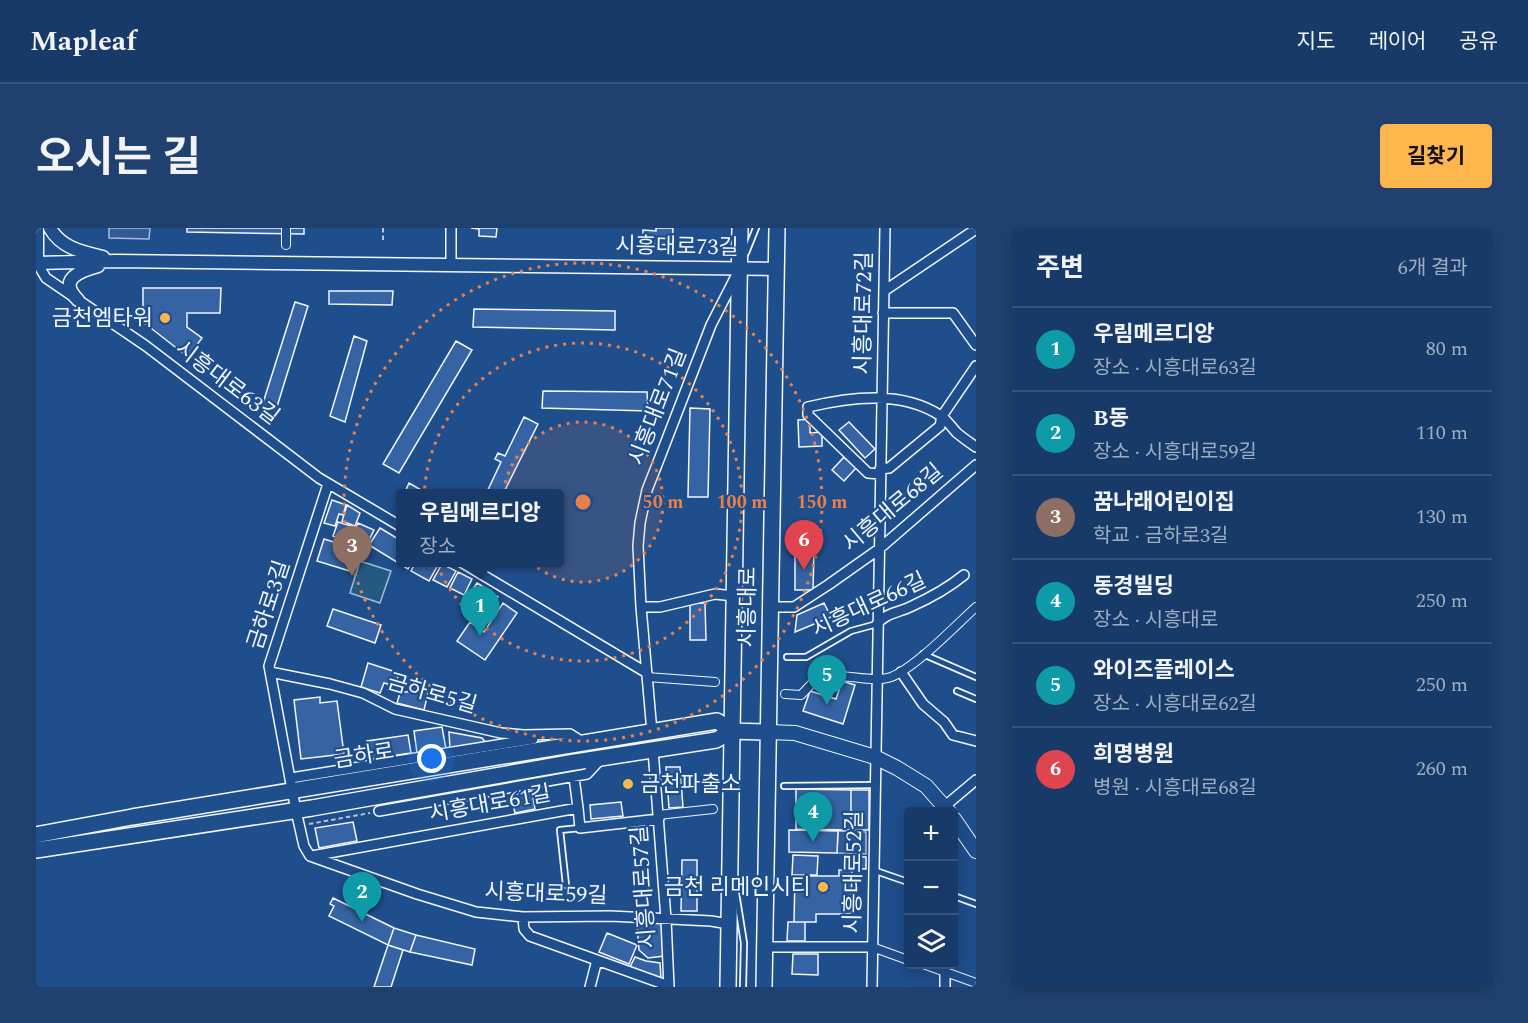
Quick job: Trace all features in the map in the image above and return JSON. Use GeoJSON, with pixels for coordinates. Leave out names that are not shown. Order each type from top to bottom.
{"type":"FeatureCollection","features":[{"type":"Feature","properties":{"kind":"main road","name":"시흥대로"},"geometry":{"type":"LineString","coordinates":[[728,987],[740,228]]}},
{"type":"Feature","properties":{"kind":"main road","name":"시흥대로"},"geometry":{"type":"LineString","coordinates":[[764,987],[777,228]]}},
{"type":"Feature","properties":{"kind":"main road","name":"금하로"},"geometry":{"type":"LineString","coordinates":[[36,835],[292,784],[584,743],[717,721],[732,731]]}},
{"type":"Feature","properties":{"kind":"main road","name":"금하로"},"geometry":{"type":"LineString","coordinates":[[36,850],[296,811],[716,740],[732,731],[795,733],[875,758],[926,786],[945,807]]}},
{"type":"Feature","properties":{"kind":"main road"},"geometry":{"type":"LineString","coordinates":[[958,824],[974,844]]}},
{"type":"Feature","properties":{"kind":"street"},"geometry":{"type":"LineString","coordinates":[[37,228],[38,262]]}},
{"type":"Feature","properties":{"kind":"street"},"geometry":{"type":"LineString","coordinates":[[50,228],[54,235],[67,246],[116,261]]}},
{"type":"Feature","properties":{"kind":"street"},"geometry":{"type":"LineString","coordinates":[[286,228],[286,245]]}},
{"type":"Feature","properties":{"kind":"street"},"geometry":{"type":"LineString","coordinates":[[451,228],[451,265]]}},
{"type":"Feature","properties":{"kind":"street","name":"시흥대로72길"},"geometry":{"type":"LineString","coordinates":[[876,679],[885,228]]}},
{"type":"Feature","properties":{"kind":"street"},"geometry":{"type":"LineString","coordinates":[[884,291],[976,229]]}},
{"type":"Feature","properties":{"kind":"street"},"geometry":{"type":"LineString","coordinates":[[78,300],[69,285],[77,272],[116,261]]}},
{"type":"Feature","properties":{"kind":"street","name":"시흥대로73길"},"geometry":{"type":"LineString","coordinates":[[38,262],[776,269]]}},
{"type":"Feature","properties":{"kind":"street","name":"시흥대로63길"},"geometry":{"type":"LineString","coordinates":[[38,262],[46,278],[146,346],[328,484],[396,524]]}},
{"type":"Feature","properties":{"kind":"street","name":"시흥대로71길"},"geometry":{"type":"LineString","coordinates":[[647,675],[638,546],[647,490],[711,325],[739,269]]}},
{"type":"Feature","properties":{"kind":"street"},"geometry":{"type":"LineString","coordinates":[[883,313],[953,313],[976,345]]}},
{"type":"Feature","properties":{"kind":"street"},"geometry":{"type":"LineString","coordinates":[[976,366],[942,416],[940,426],[889,468],[880,471],[868,474],[808,415],[808,407],[861,398],[882,399],[920,406],[942,416],[976,447]]}},
{"type":"Feature","properties":{"kind":"street","name":"시흥대로68길"},"geometry":{"type":"LineString","coordinates":[[770,607],[794,607],[879,549],[976,465]]}},
{"type":"Feature","properties":{"kind":"street","name":"금하로3길"},"geometry":{"type":"LineString","coordinates":[[296,811],[269,666],[328,484]]}},
{"type":"Feature","properties":{"kind":"street"},"geometry":{"type":"LineString","coordinates":[[469,567],[647,675],[715,682]]}},
{"type":"Feature","properties":{"kind":"street","name":"시흥대로66길"},"geometry":{"type":"LineString","coordinates":[[877,624],[884,615],[908,608],[945,590],[964,575]]}},
{"type":"Feature","properties":{"kind":"street"},"geometry":{"type":"LineString","coordinates":[[641,607],[660,607],[715,594],[734,596]]}},
{"type":"Feature","properties":{"kind":"street"},"geometry":{"type":"LineString","coordinates":[[785,694],[801,695],[819,678],[889,678],[901,672],[924,654],[976,607]]}},
{"type":"Feature","properties":{"kind":"street","name":"금하로5길"},"geometry":{"type":"LineString","coordinates":[[270,672],[363,693],[395,709],[501,733],[570,734],[584,743]]}},
{"type":"Feature","properties":{"kind":"street"},"geometry":{"type":"LineString","coordinates":[[901,672],[923,704],[944,722],[953,735],[976,741]]}},
{"type":"Feature","properties":{"kind":"street"},"geometry":{"type":"LineString","coordinates":[[647,675],[652,732]]}},
{"type":"Feature","properties":{"kind":"street"},"geometry":{"type":"LineString","coordinates":[[875,758],[876,679]]}},
{"type":"Feature","properties":{"kind":"street"},"geometry":{"type":"LineString","coordinates":[[292,784],[556,735]]}},
{"type":"Feature","properties":{"kind":"street","name":"시흥대로57길"},"geometry":{"type":"LineString","coordinates":[[523,917],[525,929],[530,936],[669,987],[653,750]]}},
{"type":"Feature","properties":{"kind":"street"},"geometry":{"type":"LineString","coordinates":[[379,811],[587,774],[602,758]]}},
{"type":"Feature","properties":{"kind":"street","name":"시흥대로52길"},"geometry":{"type":"LineString","coordinates":[[872,987],[875,758]]}},
{"type":"Feature","properties":{"kind":"street"},"geometry":{"type":"LineString","coordinates":[[574,777],[578,808]]}},
{"type":"Feature","properties":{"kind":"street"},"geometry":{"type":"LineString","coordinates":[[949,807],[976,780]]}},
{"type":"Feature","properties":{"kind":"street","name":"시흥대로61길"},"geometry":{"type":"LineString","coordinates":[[310,856],[578,808],[580,828]]}},
{"type":"Feature","properties":{"kind":"street"},"geometry":{"type":"LineString","coordinates":[[580,828],[713,809]]}},
{"type":"Feature","properties":{"kind":"street"},"geometry":{"type":"LineString","coordinates":[[296,811],[304,846],[310,856]]}},
{"type":"Feature","properties":{"kind":"street","name":"시흥대로59길"},"geometry":{"type":"LineString","coordinates":[[310,856],[417,894],[477,912],[523,917],[610,916],[729,924]]}},
{"type":"Feature","properties":{"kind":"street"},"geometry":{"type":"LineString","coordinates":[[765,947],[872,948],[904,958]]}},
{"type":"Feature","properties":{"kind":"street"},"geometry":{"type":"LineString","coordinates":[[590,987],[597,960]]}},
{"type":"Feature","properties":{"kind":"street"},"geometry":{"type":"LineString","coordinates":[[937,969],[976,983]]}},
{"type":"Feature","properties":{"kind":"street"},"geometry":{"type":"LineString","coordinates":[[945,972],[945,987]]}},
{"type":"Feature","properties":{"kind":"lane"},"geometry":{"type":"LineString","coordinates":[[739,269],[756,228]]}},
{"type":"Feature","properties":{"kind":"lane","name":"시흥대로66길"},"geometry":{"type":"LineString","coordinates":[[787,657],[806,657],[850,632],[877,624]]}},
{"type":"Feature","properties":{"kind":"lane"},"geometry":{"type":"LineString","coordinates":[[924,654],[976,677]]}},
{"type":"Feature","properties":{"kind":"lane"},"geometry":{"type":"LineString","coordinates":[[957,691],[976,699]]}},
{"type":"Feature","properties":{"kind":"lane"},"geometry":{"type":"LineString","coordinates":[[784,786],[874,785]]}},
{"type":"Feature","properties":{"kind":"lane"},"geometry":{"type":"LineString","coordinates":[[566,885],[560,830],[580,828]]}},
{"type":"Feature","properties":{"kind":"lane"},"geometry":{"type":"LineString","coordinates":[[730,852],[744,943],[743,987]]}},
{"type":"Feature","properties":{"kind":"lane"},"geometry":{"type":"LineString","coordinates":[[873,870],[904,880]]}},
{"type":"Feature","properties":{"kind":"lane"},"geometry":{"type":"LineString","coordinates":[[958,897],[976,904]]}},
{"type":"Feature","properties":{"kind":"path"},"geometry":{"type":"LineString","coordinates":[[383,228],[383,243]]}},
{"type":"Feature","properties":{"kind":"path"},"geometry":{"type":"LineString","coordinates":[[310,830],[309,823],[379,811]]}},
{"type":"Feature","properties":{"kind":"shaded area"},"geometry":{"type":"Polygon","coordinates":[[[109,228],[150,228],[149,239],[109,238],[109,228]]]}},
{"type":"Feature","properties":{"kind":"shaded area"},"geometry":{"type":"Polygon","coordinates":[[[360,561],[391,571],[380,603],[350,593],[360,561]]]}},
{"type":"Feature","properties":{"kind":"shaded area"},"geometry":{"type":"Polygon","coordinates":[[[838,831],[866,832],[866,854],[837,853],[838,831]]]}},
{"type":"Feature","properties":{"kind":"building"},"geometry":{"type":"Polygon","coordinates":[[[187,228],[304,228],[304,234],[187,232],[187,228]]]}},
{"type":"Feature","properties":{"kind":"building"},"geometry":{"type":"Polygon","coordinates":[[[471,228],[497,228],[496,237],[479,236],[479,229],[471,228]]]}},
{"type":"Feature","properties":{"kind":"building"},"geometry":{"type":"Polygon","coordinates":[[[656,228],[673,228],[672,245],[643,244],[643,230],[656,231],[656,228]]]}},
{"type":"Feature","properties":{"kind":"building","name":"금천엠타워"},"geometry":{"type":"Polygon","coordinates":[[[143,288],[221,288],[220,313],[187,313],[187,327],[202,338],[188,357],[143,322],[143,288]]]}},
{"type":"Feature","properties":{"kind":"building"},"geometry":{"type":"Polygon","coordinates":[[[329,291],[393,291],[392,305],[329,304],[329,291]]]}},
{"type":"Feature","properties":{"kind":"building"},"geometry":{"type":"Polygon","coordinates":[[[295,302],[308,306],[276,410],[262,406],[295,302]]]}},
{"type":"Feature","properties":{"kind":"building"},"geometry":{"type":"Polygon","coordinates":[[[474,309],[615,311],[615,330],[473,327],[474,309]]]}},
{"type":"Feature","properties":{"kind":"building"},"geometry":{"type":"Polygon","coordinates":[[[354,336],[367,341],[345,422],[330,416],[354,336]]]}},
{"type":"Feature","properties":{"kind":"building"},"geometry":{"type":"Polygon","coordinates":[[[456,341],[472,350],[399,473],[383,464],[456,341]]]}},
{"type":"Feature","properties":{"kind":"building"},"geometry":{"type":"Polygon","coordinates":[[[543,391],[647,392],[648,411],[542,408],[543,391]]]}},
{"type":"Feature","properties":{"kind":"building"},"geometry":{"type":"Polygon","coordinates":[[[690,408],[710,409],[708,497],[688,497],[690,408]]]}},
{"type":"Feature","properties":{"kind":"building"},"geometry":{"type":"Polygon","coordinates":[[[524,417],[538,424],[506,489],[488,489],[501,462],[495,459],[498,453],[505,456],[524,417]]]}},
{"type":"Feature","properties":{"kind":"building"},"geometry":{"type":"Polygon","coordinates":[[[810,419],[810,433],[822,432],[822,446],[799,447],[798,420],[810,419]]]}},
{"type":"Feature","properties":{"kind":"building"},"geometry":{"type":"Polygon","coordinates":[[[849,422],[875,449],[865,458],[839,430],[849,422]]]}},
{"type":"Feature","properties":{"kind":"building"},"geometry":{"type":"Polygon","coordinates":[[[844,457],[856,468],[844,481],[832,470],[844,457]]]}},
{"type":"Feature","properties":{"kind":"building"},"geometry":{"type":"Polygon","coordinates":[[[409,483],[419,489],[406,489],[409,483]]]}},
{"type":"Feature","properties":{"kind":"building"},"geometry":{"type":"Polygon","coordinates":[[[332,500],[346,505],[343,515],[339,514],[335,526],[324,523],[332,500]]]}},
{"type":"Feature","properties":{"kind":"building"},"geometry":{"type":"Polygon","coordinates":[[[347,505],[360,513],[355,526],[342,521],[347,505]]]}},
{"type":"Feature","properties":{"kind":"building"},"geometry":{"type":"Polygon","coordinates":[[[338,522],[354,527],[349,542],[333,536],[338,522]]]}},
{"type":"Feature","properties":{"kind":"building"},"geometry":{"type":"Polygon","coordinates":[[[358,523],[374,530],[366,546],[351,539],[358,523]]]}},
{"type":"Feature","properties":{"kind":"building"},"geometry":{"type":"Polygon","coordinates":[[[380,528],[396,538],[396,562],[369,545],[380,528]]]}},
{"type":"Feature","properties":{"kind":"building"},"geometry":{"type":"Polygon","coordinates":[[[324,539],[353,548],[352,552],[358,554],[353,572],[317,561],[324,539]]]}},
{"type":"Feature","properties":{"kind":"building"},"geometry":{"type":"Polygon","coordinates":[[[808,545],[817,545],[814,550],[813,590],[795,590],[795,549],[805,549],[808,545]]]}},
{"type":"Feature","properties":{"kind":"building"},"geometry":{"type":"Polygon","coordinates":[[[413,567],[437,567],[429,581],[411,571],[413,567]]]}},
{"type":"Feature","properties":{"kind":"building"},"geometry":{"type":"Polygon","coordinates":[[[440,567],[448,567],[456,571],[447,587],[433,580],[440,567]]]}},
{"type":"Feature","properties":{"kind":"building"},"geometry":{"type":"Polygon","coordinates":[[[458,572],[472,579],[464,595],[450,588],[458,572]]]}},
{"type":"Feature","properties":{"kind":"building"},"geometry":{"type":"Polygon","coordinates":[[[477,583],[487,589],[472,612],[462,606],[477,583]]]}},
{"type":"Feature","properties":{"kind":"building"},"geometry":{"type":"Polygon","coordinates":[[[487,589],[498,597],[483,620],[472,612],[487,589]]]}},
{"type":"Feature","properties":{"kind":"building"},"geometry":{"type":"Polygon","coordinates":[[[503,603],[517,613],[485,660],[457,641],[470,622],[484,632],[503,603]]]}},
{"type":"Feature","properties":{"kind":"building"},"geometry":{"type":"Polygon","coordinates":[[[690,603],[705,603],[706,640],[690,640],[690,603]]]}},
{"type":"Feature","properties":{"kind":"building"},"geometry":{"type":"Polygon","coordinates":[[[824,603],[831,617],[795,632],[797,615],[824,603]]]}},
{"type":"Feature","properties":{"kind":"building"},"geometry":{"type":"Polygon","coordinates":[[[333,609],[381,625],[375,643],[327,626],[333,609]]]}},
{"type":"Feature","properties":{"kind":"building"},"geometry":{"type":"Polygon","coordinates":[[[368,663],[399,673],[395,686],[384,683],[380,693],[361,687],[368,663]]]}},
{"type":"Feature","properties":{"kind":"building"},"geometry":{"type":"Polygon","coordinates":[[[842,681],[855,685],[843,724],[803,711],[810,691],[836,699],[842,681]]]}},
{"type":"Feature","properties":{"kind":"building"},"geometry":{"type":"Polygon","coordinates":[[[413,685],[429,689],[424,710],[397,703],[400,693],[411,691],[413,685]]]}},
{"type":"Feature","properties":{"kind":"building"},"geometry":{"type":"Polygon","coordinates":[[[320,697],[320,703],[337,701],[344,754],[301,759],[294,700],[320,697]]]}},
{"type":"Feature","properties":{"kind":"building"},"geometry":{"type":"Polygon","coordinates":[[[442,727],[446,749],[417,753],[414,731],[442,727]]]}},
{"type":"Feature","properties":{"kind":"building"},"geometry":{"type":"Polygon","coordinates":[[[449,732],[482,738],[486,743],[450,749],[449,732]]]}},
{"type":"Feature","properties":{"kind":"building"},"geometry":{"type":"Polygon","coordinates":[[[408,735],[411,753],[370,759],[367,741],[408,735]]]}},
{"type":"Feature","properties":{"kind":"building"},"geometry":{"type":"Polygon","coordinates":[[[666,767],[680,767],[683,807],[669,808],[666,767]]]}},
{"type":"Feature","properties":{"kind":"building"},"geometry":{"type":"Polygon","coordinates":[[[796,789],[851,790],[851,830],[796,829],[796,789]]]}},
{"type":"Feature","properties":{"kind":"building"},"geometry":{"type":"Polygon","coordinates":[[[851,790],[869,790],[869,830],[851,830],[851,790]]]}},
{"type":"Feature","properties":{"kind":"building"},"geometry":{"type":"Polygon","coordinates":[[[532,791],[535,809],[515,813],[511,795],[532,791]]]}},
{"type":"Feature","properties":{"kind":"building"},"geometry":{"type":"Polygon","coordinates":[[[621,802],[623,816],[591,819],[590,805],[621,802]]]}},
{"type":"Feature","properties":{"kind":"building"},"geometry":{"type":"Polygon","coordinates":[[[353,822],[357,841],[319,848],[315,828],[353,822]]]}},
{"type":"Feature","properties":{"kind":"building"},"geometry":{"type":"Polygon","coordinates":[[[789,830],[838,831],[837,853],[789,852],[789,830]]]}},
{"type":"Feature","properties":{"kind":"building"},"geometry":{"type":"Polygon","coordinates":[[[793,855],[818,856],[817,875],[792,875],[793,855]]]}},
{"type":"Feature","properties":{"kind":"building"},"geometry":{"type":"Polygon","coordinates":[[[846,856],[866,857],[866,869],[845,868],[846,856]]]}},
{"type":"Feature","properties":{"kind":"building"},"geometry":{"type":"Polygon","coordinates":[[[682,860],[697,860],[697,911],[681,911],[682,860]]]}},
{"type":"Feature","properties":{"kind":"building","name":"금천 리메인시티"},"geometry":{"type":"Polygon","coordinates":[[[839,870],[852,870],[851,914],[816,914],[816,922],[794,922],[795,876],[839,876],[839,870]]]}},
{"type":"Feature","properties":{"kind":"building"},"geometry":{"type":"Polygon","coordinates":[[[333,898],[394,928],[388,945],[329,916],[334,906],[330,904],[333,898]]]}},
{"type":"Feature","properties":{"kind":"building"},"geometry":{"type":"Polygon","coordinates":[[[661,922],[664,956],[648,958],[639,950],[637,924],[661,922]]]}},
{"type":"Feature","properties":{"kind":"building"},"geometry":{"type":"Polygon","coordinates":[[[788,922],[805,922],[805,941],[787,941],[788,922]]]}},
{"type":"Feature","properties":{"kind":"building"},"geometry":{"type":"Polygon","coordinates":[[[394,928],[416,935],[410,952],[388,945],[394,928]]]}},
{"type":"Feature","properties":{"kind":"building"},"geometry":{"type":"Polygon","coordinates":[[[607,933],[637,945],[629,964],[599,952],[607,933]]]}},
{"type":"Feature","properties":{"kind":"building"},"geometry":{"type":"Polygon","coordinates":[[[416,935],[475,949],[472,965],[410,952],[416,935]]]}},
{"type":"Feature","properties":{"kind":"building"},"geometry":{"type":"Polygon","coordinates":[[[388,945],[403,950],[391,987],[374,987],[388,945]]]}},
{"type":"Feature","properties":{"kind":"building"},"geometry":{"type":"Polygon","coordinates":[[[793,954],[818,954],[818,975],[792,974],[793,954]]]}},
{"type":"Feature","properties":{"kind":"building"},"geometry":{"type":"Polygon","coordinates":[[[635,957],[660,963],[661,979],[630,967],[635,957]]]}},
{"type":"Feature","properties":{"kind":"place","name":"금천엠타워"},"geometry":{"type":"Point","coordinates":[165,318]}},
{"type":"Feature","properties":{"kind":"place","name":"희명병원"},"geometry":{"type":"Point","coordinates":[804,570]}},
{"type":"Feature","properties":{"kind":"place","name":"꿈나래어린이집"},"geometry":{"type":"Point","coordinates":[352,576]}},
{"type":"Feature","properties":{"kind":"place","name":"우림메르디앙"},"geometry":{"type":"Point","coordinates":[480,636]}},
{"type":"Feature","properties":{"kind":"place","name":"와이즈플레이스"},"geometry":{"type":"Point","coordinates":[827,705]}},
{"type":"Feature","properties":{"kind":"place","name":"금천파출소"},"geometry":{"type":"Point","coordinates":[628,784]}},
{"type":"Feature","properties":{"kind":"place","name":"동경빌딩"},"geometry":{"type":"Point","coordinates":[813,842]}},
{"type":"Feature","properties":{"kind":"place","name":"금천 리메인시티"},"geometry":{"type":"Point","coordinates":[823,887]}},
{"type":"Feature","properties":{"kind":"place","name":"B동"},"geometry":{"type":"Point","coordinates":[362,922]}}]}
